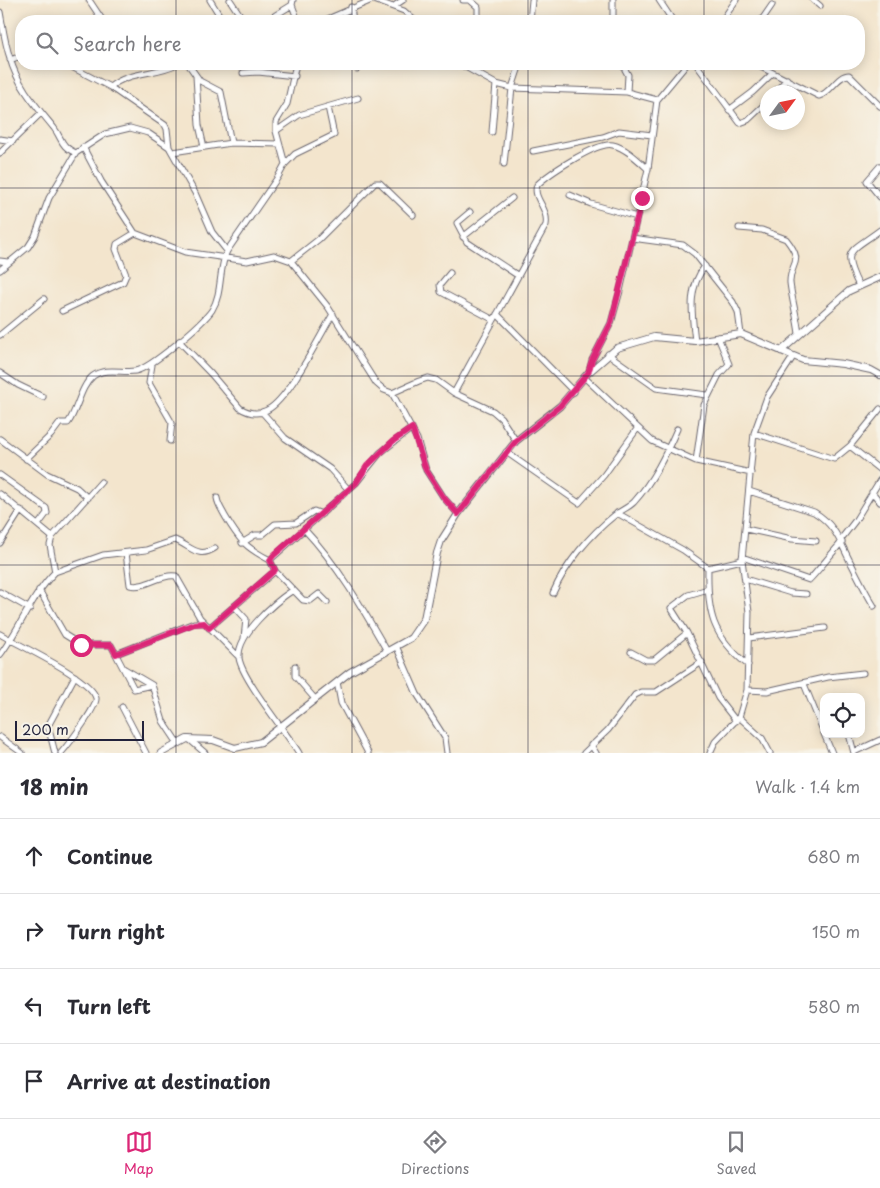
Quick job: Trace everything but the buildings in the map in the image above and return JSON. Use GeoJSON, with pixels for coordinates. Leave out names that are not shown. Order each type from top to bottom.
{"type":"FeatureCollection","features":[{"type":"Feature","properties":{"kind":"street"},"geometry":{"type":"LineString","coordinates":[[89,0],[99,15]]}},
{"type":"Feature","properties":{"kind":"street"},"geometry":{"type":"LineString","coordinates":[[210,0],[219,15]]}},
{"type":"Feature","properties":{"kind":"street"},"geometry":{"type":"LineString","coordinates":[[230,0],[240,15]]}},
{"type":"Feature","properties":{"kind":"street"},"geometry":{"type":"LineString","coordinates":[[334,15],[373,0],[394,6],[408,15]]}},
{"type":"Feature","properties":{"kind":"street"},"geometry":{"type":"LineString","coordinates":[[394,6],[403,0]]}},
{"type":"Feature","properties":{"kind":"street"},"geometry":{"type":"LineString","coordinates":[[463,0],[469,0],[478,7],[478,15]]}},
{"type":"Feature","properties":{"kind":"street"},"geometry":{"type":"LineString","coordinates":[[531,15],[532,0]]}},
{"type":"Feature","properties":{"kind":"street"},"geometry":{"type":"LineString","coordinates":[[613,0],[613,15]]}},
{"type":"Feature","properties":{"kind":"street"},"geometry":{"type":"LineString","coordinates":[[659,0],[669,15]]}},
{"type":"Feature","properties":{"kind":"street"},"geometry":{"type":"LineString","coordinates":[[813,0],[820,6]]}},
{"type":"Feature","properties":{"kind":"street"},"geometry":{"type":"LineString","coordinates":[[726,15],[735,1]]}},
{"type":"Feature","properties":{"kind":"street"},"geometry":{"type":"LineString","coordinates":[[275,15],[293,3]]}},
{"type":"Feature","properties":{"kind":"street"},"geometry":{"type":"LineString","coordinates":[[766,15],[772,4]]}},
{"type":"Feature","properties":{"kind":"street"},"geometry":{"type":"LineString","coordinates":[[351,7],[352,15]]}},
{"type":"Feature","properties":{"kind":"street"},"geometry":{"type":"LineString","coordinates":[[0,12],[10,60],[26,92],[56,131],[66,148],[76,153]]}},
{"type":"Feature","properties":{"kind":"street"},"geometry":{"type":"LineString","coordinates":[[10,60],[15,58]]}},
{"type":"Feature","properties":{"kind":"street"},"geometry":{"type":"LineString","coordinates":[[77,70],[110,87],[164,125],[167,129],[168,147]]}},
{"type":"Feature","properties":{"kind":"street"},"geometry":{"type":"LineString","coordinates":[[110,87],[124,78],[160,70]]}},
{"type":"Feature","properties":{"kind":"street"},"geometry":{"type":"LineString","coordinates":[[192,70],[206,86],[221,92],[231,144]]}},
{"type":"Feature","properties":{"kind":"street"},"geometry":{"type":"LineString","coordinates":[[285,164],[276,131],[276,122],[287,104],[296,70]]}},
{"type":"Feature","properties":{"kind":"street"},"geometry":{"type":"LineString","coordinates":[[473,70],[496,84],[512,88],[627,92],[657,100]]}},
{"type":"Feature","properties":{"kind":"street"},"geometry":{"type":"LineString","coordinates":[[504,164],[512,88],[518,70]]}},
{"type":"Feature","properties":{"kind":"street"},"geometry":{"type":"LineString","coordinates":[[625,70],[628,75],[627,92]]}},
{"type":"Feature","properties":{"kind":"street"},"geometry":{"type":"LineString","coordinates":[[586,375],[611,323],[648,169],[657,100],[682,70]]}},
{"type":"Feature","properties":{"kind":"street"},"geometry":{"type":"LineString","coordinates":[[700,70],[740,123],[743,124],[760,108]]}},
{"type":"Feature","properties":{"kind":"street"},"geometry":{"type":"LineString","coordinates":[[767,70],[819,96],[828,91],[843,76],[849,75],[880,106]]}},
{"type":"Feature","properties":{"kind":"street"},"geometry":{"type":"LineString","coordinates":[[243,73],[258,72],[295,76]]}},
{"type":"Feature","properties":{"kind":"street"},"geometry":{"type":"LineString","coordinates":[[729,110],[753,92],[773,73]]}},
{"type":"Feature","properties":{"kind":"street"},"geometry":{"type":"LineString","coordinates":[[196,76],[199,126],[204,147]]}},
{"type":"Feature","properties":{"kind":"street"},"geometry":{"type":"LineString","coordinates":[[781,85],[787,79]]}},
{"type":"Feature","properties":{"kind":"street"},"geometry":{"type":"LineString","coordinates":[[492,132],[496,84]]}},
{"type":"Feature","properties":{"kind":"street"},"geometry":{"type":"LineString","coordinates":[[276,131],[294,118],[358,98]]}},
{"type":"Feature","properties":{"kind":"street"},"geometry":{"type":"LineString","coordinates":[[170,441],[172,423],[149,383],[152,365],[157,358],[203,321],[216,302],[223,258],[285,164],[301,151],[334,135],[328,107]]}},
{"type":"Feature","properties":{"kind":"street"},"geometry":{"type":"LineString","coordinates":[[0,153],[41,113]]}},
{"type":"Feature","properties":{"kind":"street"},"geometry":{"type":"LineString","coordinates":[[0,270],[28,247],[35,236],[49,198],[76,153],[105,134],[130,128],[148,132],[173,152],[212,232],[227,251]]}},
{"type":"Feature","properties":{"kind":"street"},"geometry":{"type":"LineString","coordinates":[[533,151],[603,137],[619,131],[652,135]]}},
{"type":"Feature","properties":{"kind":"street"},"geometry":{"type":"LineString","coordinates":[[0,139],[13,141]]}},
{"type":"Feature","properties":{"kind":"street"},"geometry":{"type":"LineString","coordinates":[[173,152],[231,144],[279,144]]}},
{"type":"Feature","properties":{"kind":"street"},"geometry":{"type":"LineString","coordinates":[[454,393],[546,225],[548,217],[536,189],[546,176],[558,167],[606,144],[622,148],[648,169]]}},
{"type":"Feature","properties":{"kind":"street"},"geometry":{"type":"LineString","coordinates":[[83,147],[101,181],[135,233],[185,252],[247,261],[274,255],[291,262],[333,314],[370,376],[384,390],[392,393],[412,428],[426,470],[444,498],[458,514]]}},
{"type":"Feature","properties":{"kind":"street"},"geometry":{"type":"LineString","coordinates":[[879,168],[867,181],[880,197]]}},
{"type":"Feature","properties":{"kind":"street"},"geometry":{"type":"LineString","coordinates":[[291,262],[319,239],[375,183],[380,183],[413,215]]}},
{"type":"Feature","properties":{"kind":"street"},"geometry":{"type":"LineString","coordinates":[[570,195],[591,204],[637,217]]}},
{"type":"Feature","properties":{"kind":"street"},"geometry":{"type":"LineString","coordinates":[[463,236],[512,198]]}},
{"type":"Feature","properties":{"kind":"street"},"geometry":{"type":"LineString","coordinates":[[470,212],[456,223],[463,236],[469,244],[517,275]]}},
{"type":"Feature","properties":{"kind":"street"},"geometry":{"type":"LineString","coordinates":[[739,228],[762,230],[786,239],[788,242],[796,260],[790,283],[799,334]]}},
{"type":"Feature","properties":{"kind":"street"},"geometry":{"type":"LineString","coordinates":[[859,286],[849,267],[849,257],[853,251],[880,230]]}},
{"type":"Feature","properties":{"kind":"street"},"geometry":{"type":"LineString","coordinates":[[62,311],[123,282],[126,275],[116,248],[117,244],[135,233]]}},
{"type":"Feature","properties":{"kind":"street"},"geometry":{"type":"LineString","coordinates":[[632,238],[682,245],[695,254],[736,307],[741,334]]}},
{"type":"Feature","properties":{"kind":"street"},"geometry":{"type":"LineString","coordinates":[[0,260],[8,262]]}},
{"type":"Feature","properties":{"kind":"street"},"geometry":{"type":"LineString","coordinates":[[695,341],[692,293],[698,275],[706,266]]}},
{"type":"Feature","properties":{"kind":"street"},"geometry":{"type":"LineString","coordinates":[[450,273],[440,285],[441,292],[494,320]]}},
{"type":"Feature","properties":{"kind":"street"},"geometry":{"type":"LineString","coordinates":[[781,351],[840,299],[859,286],[880,277]]}},
{"type":"Feature","properties":{"kind":"street"},"geometry":{"type":"LineString","coordinates":[[0,335],[44,299]]}},
{"type":"Feature","properties":{"kind":"street"},"geometry":{"type":"LineString","coordinates":[[179,341],[240,408],[246,412],[262,412],[277,403],[288,388],[333,314]]}},
{"type":"Feature","properties":{"kind":"street"},"geometry":{"type":"LineString","coordinates":[[497,314],[574,392]]}},
{"type":"Feature","properties":{"kind":"street"},"geometry":{"type":"LineString","coordinates":[[161,753],[177,742],[189,739],[213,740],[228,746],[242,748],[261,742],[350,672],[387,651],[397,648],[411,638],[422,624],[430,597],[437,553],[441,541],[458,514],[516,441],[574,392],[586,375],[608,354],[623,345],[647,338],[662,337],[695,341],[741,334],[792,357],[852,366],[880,375]]}},
{"type":"Feature","properties":{"kind":"street"},"geometry":{"type":"LineString","coordinates":[[696,462],[707,395],[719,375],[729,364],[718,337]]}},
{"type":"Feature","properties":{"kind":"street"},"geometry":{"type":"LineString","coordinates":[[608,354],[656,388],[707,395]]}},
{"type":"Feature","properties":{"kind":"street"},"geometry":{"type":"LineString","coordinates":[[710,753],[715,742],[738,719],[747,690],[749,612],[742,558],[754,433],[767,397],[792,357]]}},
{"type":"Feature","properties":{"kind":"street"},"geometry":{"type":"LineString","coordinates":[[26,459],[51,436],[60,423],[68,423],[87,384],[94,375],[109,371],[136,371],[152,365]]}},
{"type":"Feature","properties":{"kind":"street"},"geometry":{"type":"LineString","coordinates":[[0,373],[18,385],[43,397]]}},
{"type":"Feature","properties":{"kind":"street"},"geometry":{"type":"LineString","coordinates":[[586,375],[637,429],[668,449],[696,462],[751,473]]}},
{"type":"Feature","properties":{"kind":"street"},"geometry":{"type":"LineString","coordinates":[[392,393],[428,378],[436,380],[454,393],[493,411],[501,418],[516,441]]}},
{"type":"Feature","properties":{"kind":"street"},"geometry":{"type":"LineString","coordinates":[[754,433],[834,459],[850,446],[880,409]]}},
{"type":"Feature","properties":{"kind":"street"},"geometry":{"type":"LineString","coordinates":[[262,412],[285,438],[330,469],[348,489]]}},
{"type":"Feature","properties":{"kind":"street"},"geometry":{"type":"LineString","coordinates":[[270,560],[356,483],[380,453],[412,428]]}},
{"type":"Feature","properties":{"kind":"street"},"geometry":{"type":"LineString","coordinates":[[506,452],[579,503],[604,475],[637,429]]}},
{"type":"Feature","properties":{"kind":"street"},"geometry":{"type":"LineString","coordinates":[[553,593],[559,579],[577,554],[617,513],[635,500],[668,449],[677,429]]}},
{"type":"Feature","properties":{"kind":"street"},"geometry":{"type":"LineString","coordinates":[[0,439],[47,474],[78,488],[88,498]]}},
{"type":"Feature","properties":{"kind":"street"},"geometry":{"type":"LineString","coordinates":[[850,446],[880,470]]}},
{"type":"Feature","properties":{"kind":"street"},"geometry":{"type":"LineString","coordinates":[[0,475],[46,508],[47,513],[38,525]]}},
{"type":"Feature","properties":{"kind":"street"},"geometry":{"type":"LineString","coordinates":[[708,568],[742,558],[809,580],[855,521],[880,480]]}},
{"type":"Feature","properties":{"kind":"street"},"geometry":{"type":"LineString","coordinates":[[54,572],[50,545],[52,537],[101,482]]}},
{"type":"Feature","properties":{"kind":"street"},"geometry":{"type":"LineString","coordinates":[[749,491],[814,512],[822,517],[841,540],[856,574],[874,606]]}},
{"type":"Feature","properties":{"kind":"street"},"geometry":{"type":"LineString","coordinates":[[872,492],[880,502]]}},
{"type":"Feature","properties":{"kind":"street"},"geometry":{"type":"LineString","coordinates":[[0,494],[52,537]]}},
{"type":"Feature","properties":{"kind":"street"},"geometry":{"type":"LineString","coordinates":[[217,498],[219,505],[242,543],[253,552],[270,560],[275,570],[306,602],[319,594],[327,602]]}},
{"type":"Feature","properties":{"kind":"street"},"geometry":{"type":"LineString","coordinates":[[0,543],[21,510]]}},
{"type":"Feature","properties":{"kind":"street"},"geometry":{"type":"LineString","coordinates":[[242,543],[255,535],[262,535],[275,524],[296,523],[314,512],[322,514]]}},
{"type":"Feature","properties":{"kind":"street"},"geometry":{"type":"LineString","coordinates":[[617,513],[683,550],[708,568]]}},
{"type":"Feature","properties":{"kind":"street"},"geometry":{"type":"LineString","coordinates":[[304,529],[325,553],[361,606],[387,651]]}},
{"type":"Feature","properties":{"kind":"street"},"geometry":{"type":"LineString","coordinates":[[746,529],[792,539],[816,541]]}},
{"type":"Feature","properties":{"kind":"street"},"geometry":{"type":"LineString","coordinates":[[0,655],[30,609],[39,590],[54,572],[103,555],[146,550],[175,540],[199,554],[206,554],[215,548]]}},
{"type":"Feature","properties":{"kind":"street"},"geometry":{"type":"LineString","coordinates":[[126,553],[130,585],[146,584],[174,575],[179,579],[189,601],[204,623],[239,657],[259,696],[299,753]]}},
{"type":"Feature","properties":{"kind":"street"},"geometry":{"type":"LineString","coordinates":[[708,568],[708,589],[713,624],[728,649],[748,665]]}},
{"type":"Feature","properties":{"kind":"street"},"geometry":{"type":"LineString","coordinates":[[209,628],[275,570]]}},
{"type":"Feature","properties":{"kind":"street"},"geometry":{"type":"LineString","coordinates":[[745,580],[791,593],[806,594]]}},
{"type":"Feature","properties":{"kind":"street"},"geometry":{"type":"LineString","coordinates":[[708,589],[688,595],[671,608],[687,633],[718,698],[738,719],[762,738],[770,753]]}},
{"type":"Feature","properties":{"kind":"street"},"geometry":{"type":"LineString","coordinates":[[39,590],[65,635],[81,645],[111,645],[134,689],[152,685]]}},
{"type":"Feature","properties":{"kind":"street"},"geometry":{"type":"LineString","coordinates":[[244,640],[270,607],[293,590]]}},
{"type":"Feature","properties":{"kind":"street"},"geometry":{"type":"LineString","coordinates":[[0,592],[30,609]]}},
{"type":"Feature","properties":{"kind":"street"},"geometry":{"type":"LineString","coordinates":[[234,606],[246,619],[244,640],[239,657]]}},
{"type":"Feature","properties":{"kind":"street"},"geometry":{"type":"LineString","coordinates":[[116,654],[194,624],[204,623]]}},
{"type":"Feature","properties":{"kind":"street"},"geometry":{"type":"LineString","coordinates":[[749,638],[825,628]]}},
{"type":"Feature","properties":{"kind":"street"},"geometry":{"type":"LineString","coordinates":[[631,652],[646,660],[654,660],[687,633]]}},
{"type":"Feature","properties":{"kind":"street"},"geometry":{"type":"LineString","coordinates":[[0,634],[86,683],[96,697],[96,701],[61,753]]}},
{"type":"Feature","properties":{"kind":"street"},"geometry":{"type":"LineString","coordinates":[[397,648],[417,694],[445,738],[447,753]]}},
{"type":"Feature","properties":{"kind":"street"},"geometry":{"type":"LineString","coordinates":[[584,753],[608,730],[636,695],[641,692],[656,692],[702,662]]}},
{"type":"Feature","properties":{"kind":"street"},"geometry":{"type":"LineString","coordinates":[[295,666],[296,676],[315,699]]}},
{"type":"Feature","properties":{"kind":"street"},"geometry":{"type":"LineString","coordinates":[[123,668],[152,685],[163,721],[177,742]]}},
{"type":"Feature","properties":{"kind":"street"},"geometry":{"type":"LineString","coordinates":[[747,690],[767,691],[828,677],[863,673]]}},
{"type":"Feature","properties":{"kind":"street"},"geometry":{"type":"LineString","coordinates":[[55,753],[48,726],[75,676]]}},
{"type":"Feature","properties":{"kind":"street"},"geometry":{"type":"LineString","coordinates":[[336,682],[343,709],[368,753]]}},
{"type":"Feature","properties":{"kind":"street"},"geometry":{"type":"LineString","coordinates":[[804,684],[820,724]]}},
{"type":"Feature","properties":{"kind":"street"},"geometry":{"type":"LineString","coordinates":[[122,707],[146,753]]}},
{"type":"Feature","properties":{"kind":"street"},"geometry":{"type":"LineString","coordinates":[[0,737],[22,753]]}},
{"type":"Feature","properties":{"kind":"street"},"geometry":{"type":"LineString","coordinates":[[826,738],[832,753]]}},
{"type":"Feature","properties":{"kind":"street"},"geometry":{"type":"LineString","coordinates":[[850,738],[854,752],[880,740]]}},
{"type":"Feature","properties":{"kind":"street"},"geometry":{"type":"LineString","coordinates":[[189,739],[205,753]]}},
{"type":"Feature","properties":{"kind":"street"},"geometry":{"type":"LineString","coordinates":[[591,745],[596,753]]}},
{"type":"Feature","properties":{"kind":"route"},"geometry":{"type":"LineString","coordinates":[[81,645],[111,645],[116,654],[194,624],[204,623],[209,628],[275,570],[270,560],[274,555],[356,483],[367,466],[393,441],[412,428],[426,470],[444,498],[458,514],[520,436],[560,406],[574,392],[588,373],[592,360],[611,323],[642,198]]}}]}
